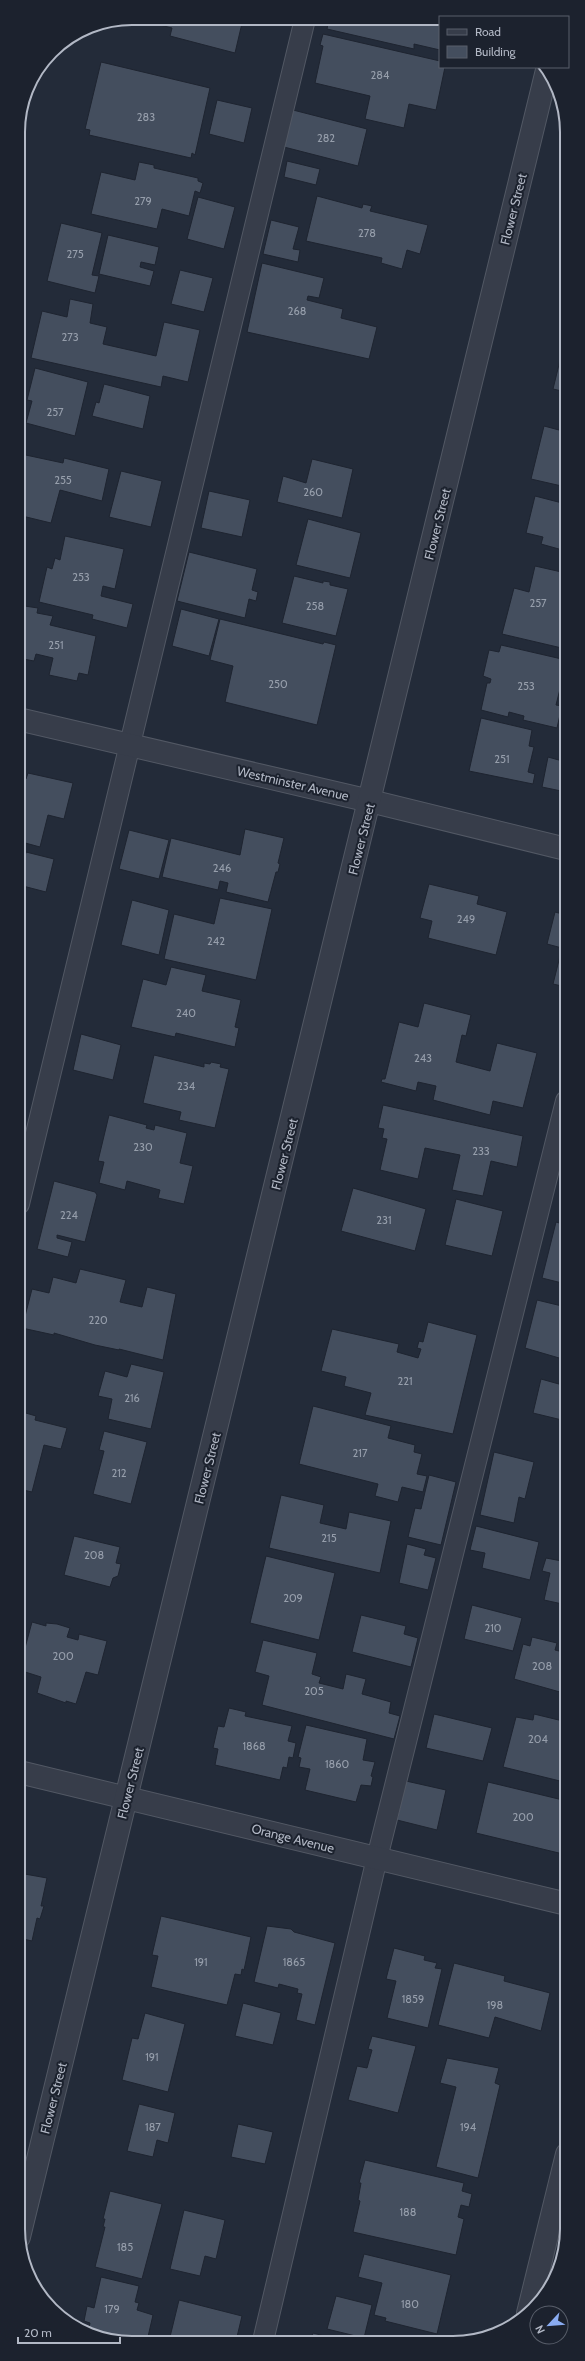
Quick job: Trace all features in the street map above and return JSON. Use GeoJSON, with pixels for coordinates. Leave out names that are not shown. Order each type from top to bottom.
{"type":"FeatureCollection","features":[{"type":"Feature","properties":{"kind":"street","name":"Flower Street"},"geometry":{"type":"LineString","coordinates":[[25,2213],[545,78]]}},
{"type":"Feature","properties":{"kind":"street","name":"Westminster Avenue"},"geometry":{"type":"LineString","coordinates":[[25,721],[370,801],[560,848]]}},
{"type":"Feature","properties":{"kind":"street","name":"Orange Avenue"},"geometry":{"type":"LineString","coordinates":[[25,1773],[560,1902]]}},
{"type":"Feature","properties":{"kind":"street"},"geometry":{"type":"LineString","coordinates":[[530,2303],[560,2183]]}},
{"type":"Feature","properties":{"kind":"lane"},"geometry":{"type":"LineString","coordinates":[[25,1179],[305,25]]}},
{"type":"Feature","properties":{"kind":"lane"},"geometry":{"type":"LineString","coordinates":[[265,2336],[377,1858],[560,1125]]}},
{"type":"Feature","properties":{"kind":"building"},"geometry":{"type":"Polygon","coordinates":[[[160,25],[242,25],[235,53],[170,36],[172,28],[160,25]]]}},
{"type":"Feature","properties":{"kind":"building"},"geometry":{"type":"Polygon","coordinates":[[[328,25],[439,25],[439,50],[414,44],[414,49],[327,29],[328,25]]]}},
{"type":"Feature","properties":{"kind":"building"},"geometry":{"type":"Polygon","coordinates":[[[323,34],[439,61],[439,68],[445,68],[436,110],[409,104],[404,128],[365,119],[370,96],[315,83],[323,46],[320,45],[323,34]]]}},
{"type":"Feature","properties":{"kind":"building"},"geometry":{"type":"Polygon","coordinates":[[[101,62],[210,88],[195,155],[192,153],[191,158],[89,135],[90,130],[85,129],[101,62]]]}},
{"type":"Feature","properties":{"kind":"building"},"geometry":{"type":"Polygon","coordinates":[[[217,100],[252,108],[244,143],[209,134],[217,100]]]}},
{"type":"Feature","properties":{"kind":"building"},"geometry":{"type":"Polygon","coordinates":[[[293,110],[367,129],[358,166],[284,147],[293,110]]]}},
{"type":"Feature","properties":{"kind":"building"},"geometry":{"type":"Polygon","coordinates":[[[287,161],[320,169],[316,185],[284,177],[287,161]]]}},
{"type":"Feature","properties":{"kind":"building"},"geometry":{"type":"Polygon","coordinates":[[[139,162],[154,165],[154,168],[198,178],[198,181],[203,183],[200,193],[195,191],[189,216],[162,209],[157,229],[91,214],[101,172],[135,180],[139,162]]]}},
{"type":"Feature","properties":{"kind":"building"},"geometry":{"type":"Polygon","coordinates":[[[317,196],[362,208],[363,204],[372,206],[370,211],[428,225],[420,254],[407,250],[402,269],[381,263],[382,258],[306,241],[317,196]]]}},
{"type":"Feature","properties":{"kind":"building"},"geometry":{"type":"Polygon","coordinates":[[[198,197],[235,207],[224,249],[187,239],[198,197]]]}},
{"type":"Feature","properties":{"kind":"building"},"geometry":{"type":"Polygon","coordinates":[[[271,220],[299,227],[293,249],[300,250],[298,262],[263,254],[271,220]]]}},
{"type":"Feature","properties":{"kind":"building"},"geometry":{"type":"Polygon","coordinates":[[[61,223],[102,233],[92,275],[99,276],[95,293],[47,281],[61,223]]]}},
{"type":"Feature","properties":{"kind":"building"},"geometry":{"type":"Polygon","coordinates":[[[108,235],[159,247],[155,265],[141,262],[140,267],[154,271],[150,286],[99,274],[108,235]]]}},
{"type":"Feature","properties":{"kind":"building"},"geometry":{"type":"Polygon","coordinates":[[[262,263],[324,278],[319,298],[308,296],[307,300],[343,309],[341,318],[377,327],[369,359],[247,332],[262,263]]]}},
{"type":"Feature","properties":{"kind":"building"},"geometry":{"type":"Polygon","coordinates":[[[180,270],[213,278],[204,312],[171,304],[180,270]]]}},
{"type":"Feature","properties":{"kind":"building"},"geometry":{"type":"Polygon","coordinates":[[[70,299],[93,304],[90,323],[107,327],[103,344],[156,356],[164,322],[200,330],[188,382],[163,376],[161,387],[31,358],[42,311],[67,317],[70,299]]]}},
{"type":"Feature","properties":{"kind":"building"},"geometry":{"type":"Polygon","coordinates":[[[560,360],[560,391],[553,389],[560,360]]]}},
{"type":"Feature","properties":{"kind":"building"},"geometry":{"type":"Polygon","coordinates":[[[35,368],[88,382],[75,436],[26,423],[32,401],[27,400],[35,368]]]}},
{"type":"Feature","properties":{"kind":"building"},"geometry":{"type":"Polygon","coordinates":[[[104,384],[150,396],[143,429],[92,416],[96,402],[99,403],[104,384]]]}},
{"type":"Feature","properties":{"kind":"building"},"geometry":{"type":"Polygon","coordinates":[[[544,426],[559,430],[560,426],[560,486],[531,479],[544,426]]]}},
{"type":"Feature","properties":{"kind":"building"},"geometry":{"type":"Polygon","coordinates":[[[25,455],[63,463],[64,458],[109,469],[102,501],[60,490],[51,523],[25,517],[25,455]]]}},
{"type":"Feature","properties":{"kind":"building"},"geometry":{"type":"Polygon","coordinates":[[[312,459],[353,469],[342,518],[277,502],[283,476],[306,483],[312,459]]]}},
{"type":"Feature","properties":{"kind":"building"},"geometry":{"type":"Polygon","coordinates":[[[121,471],[162,481],[151,527],[109,517],[121,471]]]}},
{"type":"Feature","properties":{"kind":"building"},"geometry":{"type":"Polygon","coordinates":[[[209,491],[250,500],[242,537],[201,528],[209,491]]]}},
{"type":"Feature","properties":{"kind":"building"},"geometry":{"type":"Polygon","coordinates":[[[535,496],[560,502],[560,549],[541,544],[543,537],[526,533],[535,496]]]}},
{"type":"Feature","properties":{"kind":"building"},"geometry":{"type":"Polygon","coordinates":[[[308,519],[361,533],[350,578],[296,565],[308,519]]]}},
{"type":"Feature","properties":{"kind":"building"},"geometry":{"type":"Polygon","coordinates":[[[65,536],[124,549],[115,589],[103,586],[101,596],[133,604],[127,628],[92,619],[93,615],[39,602],[47,567],[52,569],[55,558],[60,560],[65,536]]]}},
{"type":"Feature","properties":{"kind":"building"},"geometry":{"type":"Polygon","coordinates":[[[189,552],[257,569],[252,590],[258,592],[256,601],[249,599],[245,618],[177,601],[189,552]]]}},
{"type":"Feature","properties":{"kind":"building"},"geometry":{"type":"Polygon","coordinates":[[[535,566],[560,572],[560,648],[502,634],[514,588],[529,592],[535,566]]]}},
{"type":"Feature","properties":{"kind":"building"},"geometry":{"type":"Polygon","coordinates":[[[294,576],[323,583],[323,581],[330,582],[330,585],[348,589],[336,636],[282,623],[294,576]]]}},
{"type":"Feature","properties":{"kind":"building"},"geometry":{"type":"Polygon","coordinates":[[[25,606],[38,608],[37,613],[53,616],[50,625],[96,636],[88,675],[79,673],[77,681],[49,675],[53,658],[36,654],[34,661],[25,659],[25,606]]]}},
{"type":"Feature","properties":{"kind":"building"},"geometry":{"type":"Polygon","coordinates":[[[181,609],[219,619],[209,656],[172,646],[181,609]]]}},
{"type":"Feature","properties":{"kind":"building"},"geometry":{"type":"Polygon","coordinates":[[[220,619],[323,644],[324,642],[336,645],[317,725],[225,702],[233,666],[210,660],[220,619]]]}},
{"type":"Feature","properties":{"kind":"building"},"geometry":{"type":"Polygon","coordinates":[[[501,645],[560,659],[560,689],[556,705],[560,706],[560,715],[557,728],[523,720],[524,716],[509,712],[508,717],[481,710],[487,683],[490,683],[491,679],[483,676],[489,650],[499,652],[501,645]]]}},
{"type":"Feature","properties":{"kind":"building"},"geometry":{"type":"Polygon","coordinates":[[[481,718],[532,730],[529,746],[534,747],[528,772],[535,774],[533,784],[469,771],[481,718]]]}},
{"type":"Feature","properties":{"kind":"building"},"geometry":{"type":"Polygon","coordinates":[[[548,757],[560,760],[560,791],[542,787],[548,757]]]}},
{"type":"Feature","properties":{"kind":"building"},"geometry":{"type":"Polygon","coordinates":[[[28,773],[73,783],[64,819],[48,815],[40,847],[25,843],[26,779],[28,773]]]}},
{"type":"Feature","properties":{"kind":"building"},"geometry":{"type":"Polygon","coordinates":[[[245,829],[284,838],[278,863],[280,864],[278,872],[276,872],[268,902],[226,892],[228,883],[220,881],[218,890],[162,877],[171,838],[240,855],[245,829]]]}},
{"type":"Feature","properties":{"kind":"building"},"geometry":{"type":"Polygon","coordinates":[[[129,830],[169,840],[159,879],[119,869],[129,830]]]}},
{"type":"Feature","properties":{"kind":"building"},"geometry":{"type":"Polygon","coordinates":[[[26,852],[54,859],[46,892],[25,887],[26,852]]]}},
{"type":"Feature","properties":{"kind":"building"},"geometry":{"type":"Polygon","coordinates":[[[429,884],[479,896],[477,904],[507,912],[496,955],[428,938],[432,921],[420,918],[429,884]]]}},
{"type":"Feature","properties":{"kind":"building"},"geometry":{"type":"Polygon","coordinates":[[[220,898],[272,909],[256,980],[164,959],[174,914],[214,924],[220,898]]]}},
{"type":"Feature","properties":{"kind":"building"},"geometry":{"type":"Polygon","coordinates":[[[132,900],[169,910],[159,955],[121,945],[132,900]]]}},
{"type":"Feature","properties":{"kind":"building"},"geometry":{"type":"Polygon","coordinates":[[[555,912],[560,913],[560,947],[547,944],[555,912]]]}},
{"type":"Feature","properties":{"kind":"building"},"geometry":{"type":"Polygon","coordinates":[[[560,956],[560,986],[553,984],[560,956]]]}},
{"type":"Feature","properties":{"kind":"building"},"geometry":{"type":"Polygon","coordinates":[[[171,967],[206,975],[202,991],[241,1000],[235,1027],[239,1028],[235,1047],[176,1033],[175,1037],[131,1027],[143,979],[166,985],[171,967]]]}},
{"type":"Feature","properties":{"kind":"building"},"geometry":{"type":"Polygon","coordinates":[[[424,1003],[471,1015],[466,1036],[462,1035],[456,1062],[490,1071],[497,1043],[537,1053],[523,1108],[493,1101],[490,1115],[433,1100],[436,1086],[418,1082],[416,1091],[381,1082],[382,1079],[385,1079],[399,1022],[418,1027],[424,1003]]]}},
{"type":"Feature","properties":{"kind":"building"},"geometry":{"type":"Polygon","coordinates":[[[81,1034],[121,1045],[113,1080],[73,1070],[81,1034]]]}},
{"type":"Feature","properties":{"kind":"building"},"geometry":{"type":"Polygon","coordinates":[[[154,1055],[204,1067],[204,1063],[210,1064],[211,1062],[221,1064],[220,1067],[229,1069],[215,1128],[179,1120],[181,1112],[143,1103],[154,1055]]]}},
{"type":"Feature","properties":{"kind":"building"},"geometry":{"type":"Polygon","coordinates":[[[383,1105],[523,1136],[517,1167],[491,1161],[483,1196],[452,1190],[460,1155],[425,1148],[418,1179],[380,1170],[387,1139],[382,1138],[384,1129],[378,1128],[383,1105]]]}},
{"type":"Feature","properties":{"kind":"building"},"geometry":{"type":"Polygon","coordinates":[[[109,1115],[147,1125],[146,1128],[154,1130],[155,1125],[187,1133],[180,1163],[193,1166],[184,1204],[158,1198],[160,1190],[127,1181],[125,1190],[99,1183],[104,1162],[98,1161],[109,1115]]]}},
{"type":"Feature","properties":{"kind":"building"},"geometry":{"type":"Polygon","coordinates":[[[54,1181],[95,1192],[97,1195],[85,1242],[57,1235],[57,1238],[72,1242],[68,1257],[37,1249],[54,1181]]]}},
{"type":"Feature","properties":{"kind":"building"},"geometry":{"type":"Polygon","coordinates":[[[353,1188],[426,1209],[415,1251],[341,1231],[353,1188]]]}},
{"type":"Feature","properties":{"kind":"building"},"geometry":{"type":"Polygon","coordinates":[[[456,1199],[503,1211],[492,1256],[445,1245],[456,1199]]]}},
{"type":"Feature","properties":{"kind":"building"},"geometry":{"type":"Polygon","coordinates":[[[556,1222],[560,1223],[560,1282],[542,1278],[556,1222]]]}},
{"type":"Feature","properties":{"kind":"building"},"geometry":{"type":"Polygon","coordinates":[[[80,1269],[126,1280],[120,1302],[142,1307],[147,1287],[176,1294],[163,1360],[119,1349],[95,1345],[54,1333],[54,1335],[25,1329],[25,1316],[32,1289],[49,1293],[53,1277],[76,1283],[80,1269]]]}},
{"type":"Feature","properties":{"kind":"building"},"geometry":{"type":"Polygon","coordinates":[[[537,1300],[560,1306],[560,1358],[525,1348],[537,1300]]]}},
{"type":"Feature","properties":{"kind":"building"},"geometry":{"type":"Polygon","coordinates":[[[428,1322],[477,1335],[453,1434],[365,1415],[371,1393],[344,1386],[346,1377],[321,1371],[332,1329],[399,1344],[397,1352],[418,1358],[421,1349],[417,1348],[419,1341],[423,1342],[428,1322]]]}},
{"type":"Feature","properties":{"kind":"building"},"geometry":{"type":"Polygon","coordinates":[[[131,1364],[164,1372],[151,1429],[108,1419],[112,1399],[98,1396],[105,1371],[127,1377],[131,1364]]]}},
{"type":"Feature","properties":{"kind":"building"},"geometry":{"type":"Polygon","coordinates":[[[541,1379],[560,1384],[560,1420],[533,1413],[541,1379]]]}},
{"type":"Feature","properties":{"kind":"building"},"geometry":{"type":"Polygon","coordinates":[[[313,1406],[391,1426],[388,1438],[415,1445],[414,1452],[422,1454],[417,1474],[427,1476],[423,1492],[402,1487],[398,1502],[375,1496],[378,1484],[299,1464],[313,1406]]]}},
{"type":"Feature","properties":{"kind":"building"},"geometry":{"type":"Polygon","coordinates":[[[25,1413],[36,1416],[35,1420],[67,1428],[61,1449],[44,1445],[32,1492],[25,1490],[25,1413]]]}},
{"type":"Feature","properties":{"kind":"building"},"geometry":{"type":"Polygon","coordinates":[[[104,1431],[147,1442],[131,1504],[93,1494],[104,1451],[99,1450],[104,1431]]]}},
{"type":"Feature","properties":{"kind":"building"},"geometry":{"type":"Polygon","coordinates":[[[494,1452],[534,1462],[525,1499],[519,1497],[514,1523],[480,1515],[494,1452]]]}},
{"type":"Feature","properties":{"kind":"building"},"geometry":{"type":"Polygon","coordinates":[[[429,1475],[456,1482],[441,1545],[408,1537],[415,1508],[421,1509],[429,1475]]]}},
{"type":"Feature","properties":{"kind":"building"},"geometry":{"type":"Polygon","coordinates":[[[281,1495],[324,1505],[320,1523],[346,1529],[349,1512],[391,1521],[380,1573],[269,1548],[281,1495]]]}},
{"type":"Feature","properties":{"kind":"building"},"geometry":{"type":"Polygon","coordinates":[[[476,1526],[539,1542],[530,1580],[482,1568],[485,1553],[470,1550],[476,1526]]]}},
{"type":"Feature","properties":{"kind":"building"},"geometry":{"type":"Polygon","coordinates":[[[74,1536],[120,1547],[116,1563],[121,1564],[118,1576],[113,1578],[110,1587],[64,1575],[74,1536]]]}},
{"type":"Feature","properties":{"kind":"building"},"geometry":{"type":"Polygon","coordinates":[[[407,1544],[426,1549],[424,1555],[436,1558],[428,1590],[399,1583],[407,1544]]]}},
{"type":"Feature","properties":{"kind":"building"},"geometry":{"type":"Polygon","coordinates":[[[266,1556],[335,1573],[319,1640],[250,1623],[266,1556]]]}},
{"type":"Feature","properties":{"kind":"building"},"geometry":{"type":"Polygon","coordinates":[[[546,1558],[560,1561],[560,1603],[544,1600],[550,1573],[542,1571],[546,1558]]]}},
{"type":"Feature","properties":{"kind":"building"},"geometry":{"type":"Polygon","coordinates":[[[472,1605],[522,1618],[513,1651],[464,1639],[472,1605]]]}},
{"type":"Feature","properties":{"kind":"building"},"geometry":{"type":"Polygon","coordinates":[[[361,1615],[406,1626],[404,1634],[418,1638],[411,1667],[352,1652],[361,1615]]]}},
{"type":"Feature","properties":{"kind":"building"},"geometry":{"type":"Polygon","coordinates":[[[32,1622],[46,1626],[46,1623],[57,1624],[70,1628],[67,1637],[78,1640],[79,1634],[107,1641],[98,1675],[86,1672],[76,1704],[66,1701],[66,1703],[37,1693],[41,1677],[25,1672],[25,1648],[32,1622]]]}},
{"type":"Feature","properties":{"kind":"building"},"geometry":{"type":"Polygon","coordinates":[[[532,1637],[557,1643],[555,1650],[560,1651],[560,1692],[514,1679],[523,1644],[530,1646],[532,1637]]]}},
{"type":"Feature","properties":{"kind":"building"},"geometry":{"type":"Polygon","coordinates":[[[263,1640],[317,1653],[312,1674],[321,1677],[319,1683],[343,1689],[346,1674],[366,1679],[362,1694],[391,1702],[389,1713],[400,1716],[394,1739],[262,1705],[269,1676],[255,1672],[263,1640]]]}},
{"type":"Feature","properties":{"kind":"building"},"geometry":{"type":"Polygon","coordinates":[[[229,1708],[246,1712],[245,1716],[292,1726],[288,1741],[296,1743],[293,1758],[289,1757],[287,1768],[283,1767],[280,1780],[215,1765],[218,1749],[213,1748],[218,1726],[224,1727],[229,1708]]]}},
{"type":"Feature","properties":{"kind":"building"},"geometry":{"type":"Polygon","coordinates":[[[434,1714],[492,1728],[483,1761],[426,1748],[434,1714]]]}},
{"type":"Feature","properties":{"kind":"building"},"geometry":{"type":"Polygon","coordinates":[[[534,1714],[560,1720],[560,1781],[503,1767],[516,1717],[533,1720],[534,1714]]]}},
{"type":"Feature","properties":{"kind":"building"},"geometry":{"type":"Polygon","coordinates":[[[306,1725],[367,1739],[363,1760],[375,1762],[371,1776],[373,1777],[371,1786],[361,1785],[356,1802],[305,1790],[310,1769],[299,1767],[301,1758],[298,1757],[306,1725]]]}},
{"type":"Feature","properties":{"kind":"building"},"geometry":{"type":"Polygon","coordinates":[[[406,1781],[446,1790],[437,1830],[397,1820],[406,1781]]]}},
{"type":"Feature","properties":{"kind":"building"},"geometry":{"type":"Polygon","coordinates":[[[488,1782],[560,1799],[560,1853],[476,1833],[488,1782]]]}},
{"type":"Feature","properties":{"kind":"building"},"geometry":{"type":"Polygon","coordinates":[[[25,1874],[47,1878],[41,1906],[44,1906],[40,1919],[37,1918],[32,1941],[25,1939],[25,1874]]]}},
{"type":"Feature","properties":{"kind":"building"},"geometry":{"type":"Polygon","coordinates":[[[161,1916],[251,1937],[244,1970],[242,1969],[241,1975],[235,1974],[227,2005],[151,1987],[158,1956],[152,1955],[161,1916]]]}},
{"type":"Feature","properties":{"kind":"building"},"geometry":{"type":"Polygon","coordinates":[[[267,1926],[291,1929],[294,1932],[335,1943],[315,2025],[296,2020],[302,1994],[297,1993],[298,1989],[279,1984],[278,1988],[254,1982],[267,1926]]]}},
{"type":"Feature","properties":{"kind":"building"},"geometry":{"type":"Polygon","coordinates":[[[394,1948],[425,1956],[424,1960],[437,1963],[435,1968],[442,1969],[428,2028],[387,2018],[396,1981],[386,1979],[394,1948]]]}},
{"type":"Feature","properties":{"kind":"building"},"geometry":{"type":"Polygon","coordinates":[[[454,1963],[505,1976],[504,1981],[550,1993],[541,2031],[495,2017],[489,2038],[438,2025],[454,1963]]]}},
{"type":"Feature","properties":{"kind":"building"},"geometry":{"type":"Polygon","coordinates":[[[243,2003],[281,2013],[273,2045],[235,2036],[243,2003]]]}},
{"type":"Feature","properties":{"kind":"building"},"geometry":{"type":"Polygon","coordinates":[[[145,2013],[185,2024],[168,2092],[122,2080],[132,2038],[138,2039],[145,2013]]]}},
{"type":"Feature","properties":{"kind":"building"},"geometry":{"type":"Polygon","coordinates":[[[372,2036],[416,2046],[398,2113],[348,2100],[357,2066],[367,2068],[372,2050],[368,2049],[372,2036]]]}},
{"type":"Feature","properties":{"kind":"building"},"geometry":{"type":"Polygon","coordinates":[[[447,2058],[499,2068],[495,2083],[500,2085],[478,2178],[436,2167],[456,2087],[440,2083],[447,2058]]]}},
{"type":"Feature","properties":{"kind":"building"},"geometry":{"type":"Polygon","coordinates":[[[139,2104],[175,2113],[168,2143],[157,2140],[153,2157],[127,2151],[139,2104]]]}},
{"type":"Feature","properties":{"kind":"building"},"geometry":{"type":"Polygon","coordinates":[[[238,2124],[273,2132],[265,2164],[231,2157],[238,2124]]]}},
{"type":"Feature","properties":{"kind":"building"},"geometry":{"type":"Polygon","coordinates":[[[365,2160],[464,2183],[462,2191],[472,2194],[469,2207],[461,2205],[458,2217],[464,2219],[456,2255],[353,2232],[360,2201],[358,2200],[361,2183],[359,2183],[365,2160]]]}},
{"type":"Feature","properties":{"kind":"building"},"geometry":{"type":"Polygon","coordinates":[[[110,2191],[162,2204],[142,2279],[95,2267],[105,2227],[103,2227],[105,2219],[103,2219],[110,2191]]]}},
{"type":"Feature","properties":{"kind":"building"},"geometry":{"type":"Polygon","coordinates":[[[184,2210],[225,2220],[216,2259],[205,2256],[200,2276],[170,2269],[184,2210]]]}},
{"type":"Feature","properties":{"kind":"building"},"geometry":{"type":"Polygon","coordinates":[[[364,2254],[451,2275],[437,2334],[385,2321],[386,2318],[374,2315],[382,2283],[358,2277],[364,2254]]]}},
{"type":"Feature","properties":{"kind":"building"},"geometry":{"type":"Polygon","coordinates":[[[101,2277],[139,2286],[135,2302],[139,2303],[137,2310],[153,2315],[148,2336],[111,2334],[89,2327],[90,2323],[84,2321],[87,2306],[94,2308],[101,2277]]]}},
{"type":"Feature","properties":{"kind":"building"},"geometry":{"type":"Polygon","coordinates":[[[336,2296],[372,2305],[364,2336],[356,2336],[327,2329],[336,2296]]]}},
{"type":"Feature","properties":{"kind":"building"},"geometry":{"type":"Polygon","coordinates":[[[179,2300],[242,2316],[237,2336],[170,2336],[179,2300]]]}},
{"type":"Feature","properties":{"kind":"building"},"geometry":{"type":"Polygon","coordinates":[[[313,2333],[324,2336],[312,2336],[313,2333]]]}}]}
